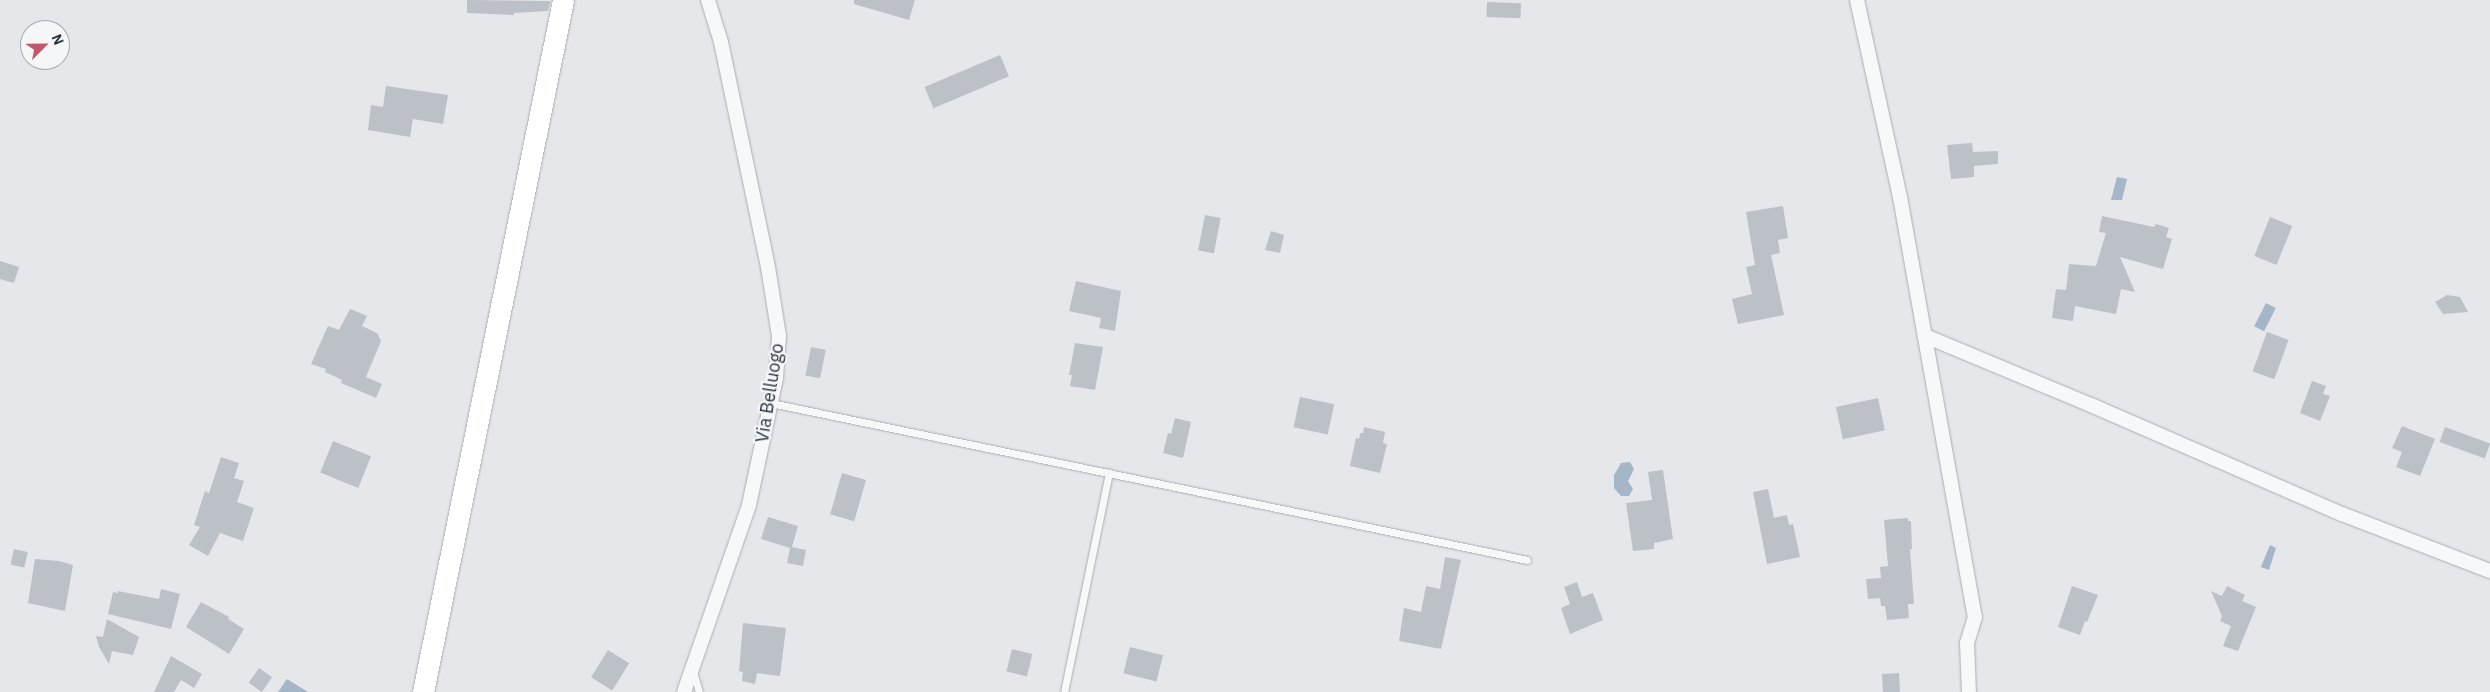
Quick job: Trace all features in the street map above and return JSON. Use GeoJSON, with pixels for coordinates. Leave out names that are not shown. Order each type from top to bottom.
{"type":"FeatureCollection","features":[{"type":"Feature","properties":{"kind":"main road"},"geometry":{"type":"LineString","coordinates":[[423,692],[563,0]]}},
{"type":"Feature","properties":{"kind":"street","name":"Via Belluogo"},"geometry":{"type":"LineString","coordinates":[[684,692],[749,505],[776,378],[779,336],[768,267],[722,42],[708,0]]}},
{"type":"Feature","properties":{"kind":"street"},"geometry":{"type":"LineString","coordinates":[[1857,0],[1900,197],[1975,617],[1967,643],[1969,692]]}},
{"type":"Feature","properties":{"kind":"street"},"geometry":{"type":"LineString","coordinates":[[1925,336],[2091,405],[2342,514],[2490,571]]}},
{"type":"Feature","properties":{"kind":"lane"},"geometry":{"type":"LineString","coordinates":[[770,403],[1527,560]]}},
{"type":"Feature","properties":{"kind":"lane"},"geometry":{"type":"LineString","coordinates":[[1064,692],[1109,473]]}},
{"type":"Feature","properties":{"kind":"lane"},"geometry":{"type":"LineString","coordinates":[[692,669],[699,692]]}},
{"type":"Feature","properties":{"kind":"water"},"geometry":{"type":"Polygon","coordinates":[[[2117,177],[2127,179],[2122,200],[2111,200],[2117,177]]]}},
{"type":"Feature","properties":{"kind":"water"},"geometry":{"type":"Polygon","coordinates":[[[2266,303],[2276,308],[2264,331],[2254,326],[2266,303]]]}},
{"type":"Feature","properties":{"kind":"water"},"geometry":{"type":"Polygon","coordinates":[[[1630,462],[1634,469],[1628,481],[1633,489],[1629,496],[1621,496],[1614,488],[1614,475],[1621,463],[1630,462]]]}},
{"type":"Feature","properties":{"kind":"water"},"geometry":{"type":"Polygon","coordinates":[[[2270,545],[2276,548],[2269,570],[2261,567],[2270,545]]]}},
{"type":"Feature","properties":{"kind":"water"},"geometry":{"type":"Polygon","coordinates":[[[287,679],[308,692],[278,692],[287,679]]]}},
{"type":"Feature","properties":{"kind":"building"},"geometry":{"type":"Polygon","coordinates":[[[467,0],[550,1],[550,3],[548,11],[514,13],[514,15],[467,13],[467,0]]]}},
{"type":"Feature","properties":{"kind":"building"},"geometry":{"type":"Polygon","coordinates":[[[854,0],[915,0],[909,20],[854,4],[854,0]]]}},
{"type":"Feature","properties":{"kind":"building"},"geometry":{"type":"Polygon","coordinates":[[[1487,2],[1521,3],[1520,18],[1486,17],[1487,2]]]}},
{"type":"Feature","properties":{"kind":"building"},"geometry":{"type":"Polygon","coordinates":[[[1000,55],[1009,76],[934,108],[925,87],[1000,55]]]}},
{"type":"Feature","properties":{"kind":"building"},"geometry":{"type":"Polygon","coordinates":[[[386,86],[448,95],[443,124],[413,119],[410,137],[368,130],[371,105],[383,107],[386,86]]]}},
{"type":"Feature","properties":{"kind":"building"},"geometry":{"type":"Polygon","coordinates":[[[1972,143],[1973,152],[1998,151],[1998,164],[1974,166],[1974,177],[1951,179],[1947,145],[1972,143]]]}},
{"type":"Feature","properties":{"kind":"building"},"geometry":{"type":"Polygon","coordinates":[[[1783,206],[1788,238],[1778,240],[1780,253],[1771,255],[1784,315],[1738,324],[1732,299],[1752,294],[1746,267],[1755,265],[1746,212],[1783,206]]]}},
{"type":"Feature","properties":{"kind":"building"},"geometry":{"type":"Polygon","coordinates":[[[1205,215],[1221,218],[1214,253],[1198,250],[1205,215]]]}},
{"type":"Feature","properties":{"kind":"building"},"geometry":{"type":"Polygon","coordinates":[[[2102,216],[2154,227],[2156,224],[2169,228],[2166,237],[2172,239],[2163,269],[2120,257],[2135,292],[2121,289],[2116,314],[2075,306],[2073,321],[2052,318],[2056,289],[2066,290],[2069,264],[2096,266],[2106,233],[2099,232],[2102,216]]]}},
{"type":"Feature","properties":{"kind":"building"},"geometry":{"type":"Polygon","coordinates":[[[2270,217],[2292,226],[2277,265],[2254,256],[2270,217]]]}},
{"type":"Feature","properties":{"kind":"building"},"geometry":{"type":"Polygon","coordinates":[[[1271,231],[1284,235],[1280,253],[1265,250],[1271,231]]]}},
{"type":"Feature","properties":{"kind":"building"},"geometry":{"type":"Polygon","coordinates":[[[0,261],[19,267],[14,283],[0,279],[0,261]]]}},
{"type":"Feature","properties":{"kind":"building"},"geometry":{"type":"Polygon","coordinates":[[[1076,281],[1121,291],[1115,331],[1099,328],[1101,318],[1069,311],[1076,281]]]}},
{"type":"Feature","properties":{"kind":"building"},"geometry":{"type":"Polygon","coordinates":[[[2447,295],[2460,297],[2468,312],[2443,314],[2435,302],[2447,295]]]}},
{"type":"Feature","properties":{"kind":"building"},"geometry":{"type":"Polygon","coordinates":[[[350,309],[367,316],[362,326],[377,333],[381,341],[366,377],[382,384],[376,398],[341,383],[342,380],[325,372],[326,369],[311,364],[328,326],[339,330],[350,309]]]}},
{"type":"Feature","properties":{"kind":"building"},"geometry":{"type":"Polygon","coordinates":[[[2267,332],[2289,340],[2274,379],[2253,371],[2267,332]]]}},
{"type":"Feature","properties":{"kind":"building"},"geometry":{"type":"Polygon","coordinates":[[[1075,343],[1103,347],[1095,390],[1070,386],[1072,375],[1069,375],[1075,343]]]}},
{"type":"Feature","properties":{"kind":"building"},"geometry":{"type":"Polygon","coordinates":[[[811,347],[826,350],[820,378],[805,375],[811,347]]]}},
{"type":"Feature","properties":{"kind":"building"},"geometry":{"type":"Polygon","coordinates":[[[2312,381],[2326,386],[2323,394],[2330,396],[2320,421],[2300,413],[2312,381]]]}},
{"type":"Feature","properties":{"kind":"building"},"geometry":{"type":"Polygon","coordinates":[[[1300,397],[1334,404],[1328,435],[1294,427],[1300,397]]]}},
{"type":"Feature","properties":{"kind":"building"},"geometry":{"type":"Polygon","coordinates":[[[1878,398],[1885,430],[1843,439],[1836,407],[1878,398]]]}},
{"type":"Feature","properties":{"kind":"building"},"geometry":{"type":"Polygon","coordinates":[[[1175,418],[1191,422],[1183,458],[1163,453],[1168,433],[1171,434],[1175,418]]]}},
{"type":"Feature","properties":{"kind":"building"},"geometry":{"type":"Polygon","coordinates":[[[2402,426],[2435,439],[2420,476],[2396,467],[2402,452],[2392,448],[2402,426]]]}},
{"type":"Feature","properties":{"kind":"building"},"geometry":{"type":"Polygon","coordinates":[[[1364,427],[1385,432],[1383,443],[1387,444],[1380,473],[1350,466],[1356,438],[1359,439],[1364,427]]]}},
{"type":"Feature","properties":{"kind":"building"},"geometry":{"type":"Polygon","coordinates":[[[2445,427],[2490,443],[2485,458],[2440,442],[2445,427]]]}},
{"type":"Feature","properties":{"kind":"building"},"geometry":{"type":"Polygon","coordinates":[[[333,441],[371,456],[358,488],[320,473],[333,441]]]}},
{"type":"Feature","properties":{"kind":"building"},"geometry":{"type":"Polygon","coordinates":[[[221,457],[239,463],[234,478],[244,481],[237,502],[254,508],[243,541],[220,533],[208,556],[189,545],[200,527],[194,525],[205,491],[209,493],[221,457]]]}},
{"type":"Feature","properties":{"kind":"building"},"geometry":{"type":"Polygon","coordinates":[[[1663,470],[1673,539],[1654,543],[1654,549],[1633,551],[1626,503],[1652,500],[1648,472],[1663,470]]]}},
{"type":"Feature","properties":{"kind":"building"},"geometry":{"type":"Polygon","coordinates":[[[842,473],[866,480],[854,521],[830,514],[842,473]]]}},
{"type":"Feature","properties":{"kind":"building"},"geometry":{"type":"Polygon","coordinates":[[[1768,489],[1774,518],[1787,515],[1789,525],[1793,524],[1800,557],[1767,564],[1753,492],[1768,489]]]}},
{"type":"Feature","properties":{"kind":"building"},"geometry":{"type":"Polygon","coordinates":[[[768,517],[798,526],[792,547],[806,550],[803,566],[787,563],[790,548],[761,539],[768,517]]]}},
{"type":"Feature","properties":{"kind":"building"},"geometry":{"type":"Polygon","coordinates":[[[1908,518],[1908,521],[1911,521],[1912,549],[1910,549],[1914,604],[1908,604],[1909,618],[1887,620],[1885,606],[1881,606],[1880,598],[1868,599],[1866,579],[1881,578],[1880,567],[1888,566],[1884,520],[1908,518]]]}},
{"type":"Feature","properties":{"kind":"building"},"geometry":{"type":"Polygon","coordinates":[[[14,549],[28,552],[24,568],[11,565],[14,549]]]}},
{"type":"Feature","properties":{"kind":"building"},"geometry":{"type":"Polygon","coordinates":[[[1445,557],[1461,560],[1441,649],[1399,641],[1404,608],[1421,612],[1426,586],[1440,589],[1445,557]]]}},
{"type":"Feature","properties":{"kind":"building"},"geometry":{"type":"Polygon","coordinates":[[[35,559],[59,561],[73,565],[65,611],[28,603],[35,559]]]}},
{"type":"Feature","properties":{"kind":"building"},"geometry":{"type":"Polygon","coordinates":[[[1577,582],[1582,597],[1593,593],[1603,620],[1570,634],[1561,608],[1570,604],[1564,587],[1577,582]]]}},
{"type":"Feature","properties":{"kind":"building"},"geometry":{"type":"Polygon","coordinates":[[[2072,586],[2098,595],[2080,635],[2058,627],[2072,586]]]}},
{"type":"Feature","properties":{"kind":"building"},"geometry":{"type":"Polygon","coordinates":[[[2227,586],[2245,595],[2242,601],[2256,607],[2238,651],[2223,646],[2231,626],[2220,621],[2222,616],[2211,591],[2222,596],[2227,586]]]}},
{"type":"Feature","properties":{"kind":"building"},"geometry":{"type":"Polygon","coordinates":[[[161,589],[180,594],[171,629],[108,614],[113,592],[118,593],[118,591],[159,599],[161,589]]]}},
{"type":"Feature","properties":{"kind":"building"},"geometry":{"type":"Polygon","coordinates":[[[201,602],[229,617],[228,619],[244,629],[229,654],[186,627],[201,602]]]}},
{"type":"Feature","properties":{"kind":"building"},"geometry":{"type":"Polygon","coordinates":[[[107,619],[139,637],[133,655],[112,651],[109,664],[99,647],[96,636],[103,637],[107,619]]]}},
{"type":"Feature","properties":{"kind":"building"},"geometry":{"type":"Polygon","coordinates":[[[743,623],[786,628],[780,676],[757,673],[755,684],[742,681],[743,672],[739,671],[743,623]]]}},
{"type":"Feature","properties":{"kind":"building"},"geometry":{"type":"Polygon","coordinates":[[[1130,647],[1163,655],[1156,681],[1123,673],[1130,647]]]}},
{"type":"Feature","properties":{"kind":"building"},"geometry":{"type":"Polygon","coordinates":[[[1012,649],[1032,654],[1027,676],[1006,671],[1012,649]]]}},
{"type":"Feature","properties":{"kind":"building"},"geometry":{"type":"Polygon","coordinates":[[[608,650],[629,663],[612,690],[591,677],[608,650]]]}},
{"type":"Feature","properties":{"kind":"building"},"geometry":{"type":"Polygon","coordinates":[[[171,656],[202,674],[194,688],[181,680],[174,692],[154,692],[171,656]]]}},
{"type":"Feature","properties":{"kind":"building"},"geometry":{"type":"Polygon","coordinates":[[[259,668],[272,677],[262,692],[249,683],[259,668]]]}},
{"type":"Feature","properties":{"kind":"building"},"geometry":{"type":"Polygon","coordinates":[[[1899,673],[1900,692],[1883,692],[1882,674],[1899,673]]]}}]}
